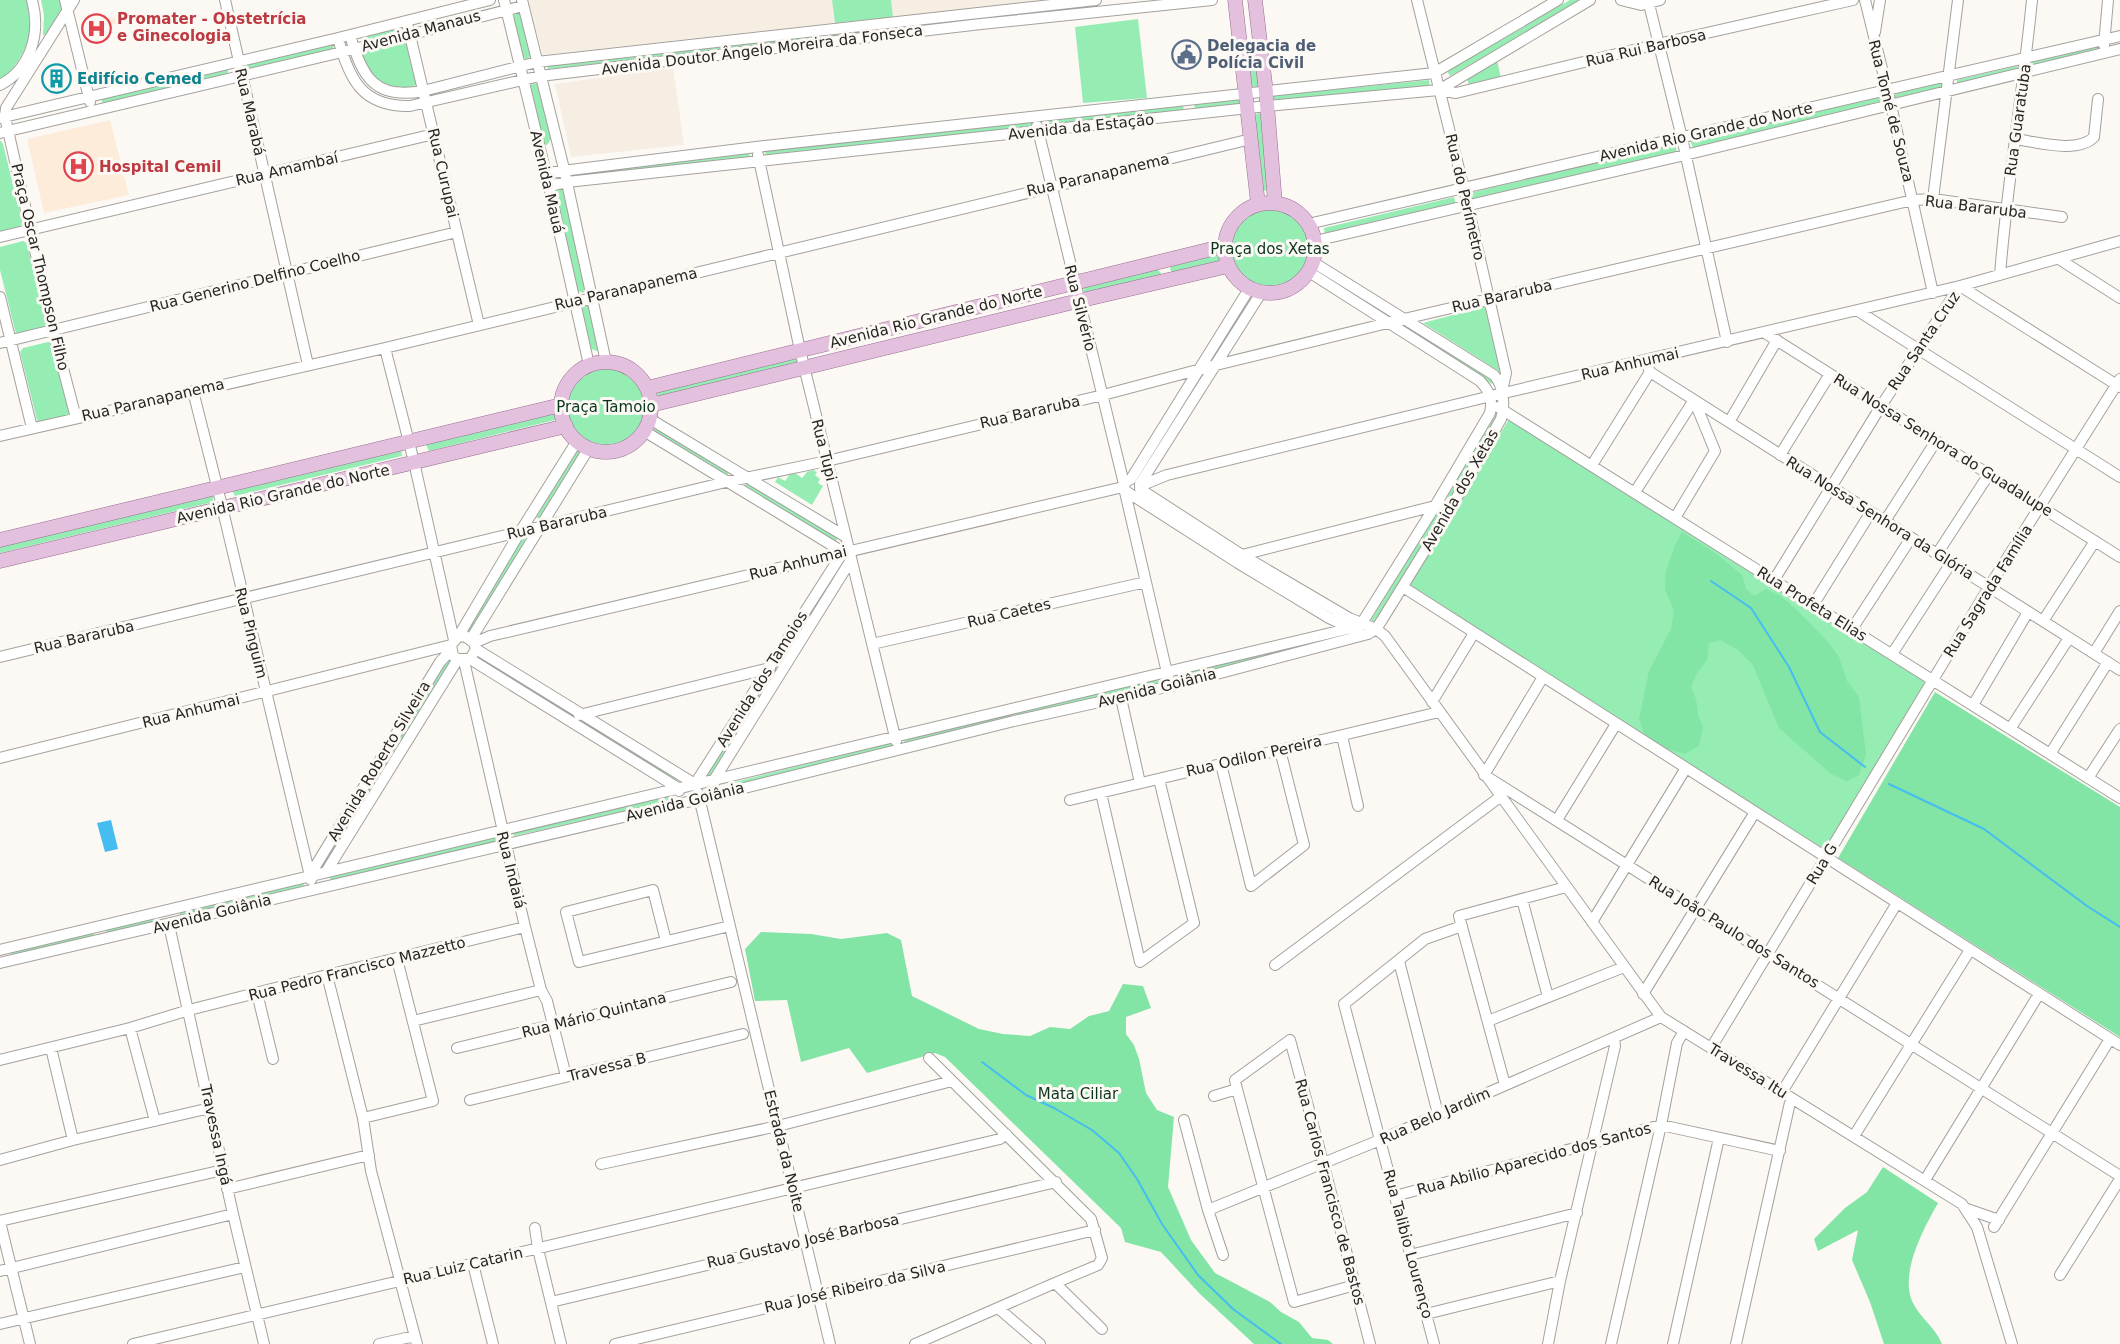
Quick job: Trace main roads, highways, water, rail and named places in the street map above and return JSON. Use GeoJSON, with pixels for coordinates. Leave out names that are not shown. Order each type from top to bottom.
{"type":"FeatureCollection","features":[{"type":"Feature","properties":{"kind":"main road"},"geometry":{"type":"LineString","coordinates":[[1235,0],[1258,204]]}},
{"type":"Feature","properties":{"kind":"main road"},"geometry":{"type":"LineString","coordinates":[[1255,0],[1267,99],[1275,203]]}},
{"type":"Feature","properties":{"kind":"main road"},"geometry":{"type":"LineString","coordinates":[[1275,203],[1297,212],[1308,224],[1315,241],[1311,267],[1303,280],[1288,290],[1270,294],[1255,291],[1233,275],[1228,266],[1224,246],[1228,230],[1237,216],[1258,204],[1275,203]]}},
{"type":"Feature","properties":{"kind":"main road","name":"Avenida Rio Grande do Norte"},"geometry":{"type":"LineString","coordinates":[[647,388],[1224,246]]}},
{"type":"Feature","properties":{"kind":"main road"},"geometry":{"type":"LineString","coordinates":[[1162,261],[1167,280]]}},
{"type":"Feature","properties":{"kind":"main road","name":"Avenida Rio Grande do Norte"},"geometry":{"type":"LineString","coordinates":[[648,418],[804,368],[1078,300],[1228,266]]}},
{"type":"Feature","properties":{"kind":"main road"},"geometry":{"type":"LineString","coordinates":[[606,362],[619,364],[640,377],[647,388],[648,418],[638,439],[620,450],[599,451],[583,445],[566,426],[561,405],[567,385],[580,370],[589,365],[606,362]]}},
{"type":"Feature","properties":{"kind":"main road","name":"Avenida Rio Grande do Norte"},"geometry":{"type":"LineString","coordinates":[[0,540],[561,405]]}},
{"type":"Feature","properties":{"kind":"main road","name":"Avenida Rio Grande do Norte"},"geometry":{"type":"LineString","coordinates":[[0,561],[566,426]]}},
{"type":"Feature","properties":{"kind":"water"},"geometry":{"type":"Polygon","coordinates":[[[111,820],[118,849],[105,852],[97,823],[111,820]]]}},
{"type":"Feature","properties":{"kind":"waterway"},"geometry":{"type":"LineString","coordinates":[[1711,581],[1751,608],[1789,667],[1820,732],[1865,767]]}},
{"type":"Feature","properties":{"kind":"waterway"},"geometry":{"type":"LineString","coordinates":[[1889,784],[1984,829],[2087,906],[2120,927]]}},
{"type":"Feature","properties":{"kind":"waterway"},"geometry":{"type":"LineString","coordinates":[[982,1062],[1026,1095],[1092,1130],[1119,1153],[1137,1179],[1162,1224],[1198,1275],[1233,1309],[1281,1344]]}},
{"type":"Feature","properties":{"kind":"place","name":"Promater - Obstetrícia e Ginecologia"},"geometry":{"type":"Point","coordinates":[96,28]}},
{"type":"Feature","properties":{"kind":"place","name":"Delegacia de Polícia Civil"},"geometry":{"type":"Point","coordinates":[1186,55]}},
{"type":"Feature","properties":{"kind":"place","name":"Edifício Cemed"},"geometry":{"type":"Point","coordinates":[56,79]}},
{"type":"Feature","properties":{"kind":"place","name":"Hospital Cemil"},"geometry":{"type":"Point","coordinates":[78,167]}},
{"type":"Feature","properties":{"kind":"park label","name":"Praça dos Xetas"},"geometry":{"type":"Point","coordinates":[1270,249]}},
{"type":"Feature","properties":{"kind":"park label","name":"Praça Tamoio"},"geometry":{"type":"Point","coordinates":[606,407]}},
{"type":"Feature","properties":{"kind":"park label","name":"Mata Ciliar"},"geometry":{"type":"Point","coordinates":[1078,1094]}}]}
